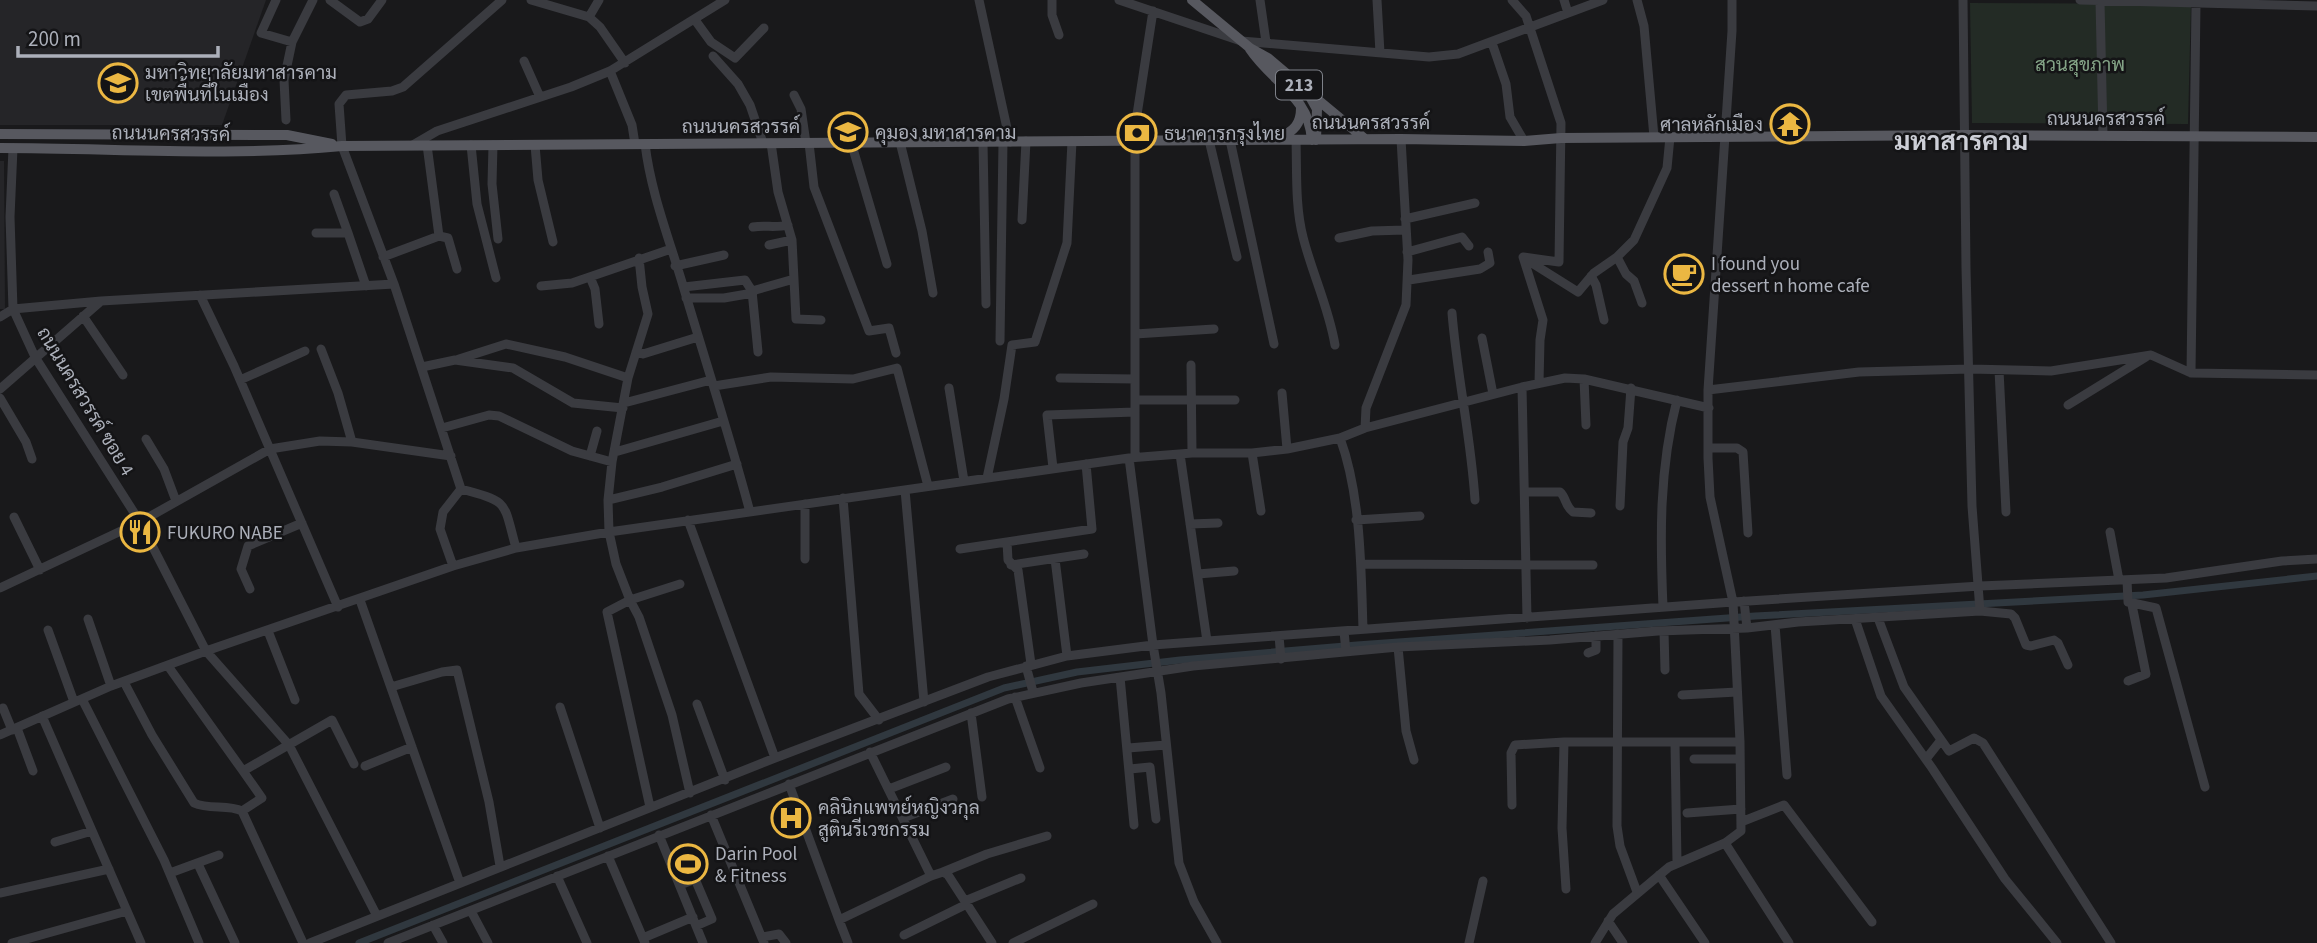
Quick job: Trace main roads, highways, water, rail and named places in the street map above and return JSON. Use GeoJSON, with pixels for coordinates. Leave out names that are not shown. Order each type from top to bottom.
{"type":"FeatureCollection","features":[{"type":"Feature","properties":{"kind":"main road","name":"213"},"geometry":{"type":"LineString","coordinates":[[1192,0],[1307,91],[1317,108],[1314,140]]}},
{"type":"Feature","properties":{"kind":"main road","name":"213"},"geometry":{"type":"LineString","coordinates":[[1250,48],[1261,64],[1304,108],[1314,140]]}},
{"type":"Feature","properties":{"kind":"main road"},"geometry":{"type":"LineString","coordinates":[[1307,91],[1365,139]]}},
{"type":"Feature","properties":{"kind":"main road"},"geometry":{"type":"LineString","coordinates":[[1274,140],[1291,132],[1298,125],[1301,117],[1299,102]]}},
{"type":"Feature","properties":{"kind":"main road","name":"ถนนนครสวรรค์"},"geometry":{"type":"LineString","coordinates":[[0,134],[295,136],[342,146]]}},
{"type":"Feature","properties":{"kind":"main road"},"geometry":{"type":"LineString","coordinates":[[295,136],[295,150]]}},
{"type":"Feature","properties":{"kind":"main road","name":"ถนนนครสวรรค์"},"geometry":{"type":"LineString","coordinates":[[0,148],[216,152],[413,145],[1365,139],[1524,141],[1724,136],[2317,137]]}},
{"type":"Feature","properties":{"kind":"waterway"},"geometry":{"type":"LineString","coordinates":[[359,943],[1004,688],[1077,672],[1357,645],[1755,616],[2143,595],[2317,576]]}},
{"type":"Feature","properties":{"kind":"place","name":"มหาวิทยาลัยมหาสารคาม เขตพื้นที่ในเมือง"},"geometry":{"type":"Point","coordinates":[118,83]}},
{"type":"Feature","properties":{"kind":"place","name":"ศาลหลักเมือง"},"geometry":{"type":"Point","coordinates":[1790,124]}},
{"type":"Feature","properties":{"kind":"place","name":"คุมอง มหาสารคาม"},"geometry":{"type":"Point","coordinates":[848,132]}},
{"type":"Feature","properties":{"kind":"place","name":"ธนาคารกรุงไทย"},"geometry":{"type":"Point","coordinates":[1137,133]}},
{"type":"Feature","properties":{"kind":"place","name":"I found you dessert n home cafe"},"geometry":{"type":"Point","coordinates":[1684,274]}},
{"type":"Feature","properties":{"kind":"place","name":"FUKURO NABE"},"geometry":{"type":"Point","coordinates":[140,532]}},
{"type":"Feature","properties":{"kind":"place","name":"คลินิกแพทย์หญิงวกุล สูตินรีเวชกรรม"},"geometry":{"type":"Point","coordinates":[791,818]}},
{"type":"Feature","properties":{"kind":"place","name":"Darin Pool & Fitness"},"geometry":{"type":"Point","coordinates":[688,864]}},
{"type":"Feature","properties":{"kind":"district","name":"มหาสารคาม"},"geometry":{"type":"Point","coordinates":[1961,141]}},
{"type":"Feature","properties":{"kind":"park label","name":"สวนสุขภาพ"},"geometry":{"type":"Point","coordinates":[2080,64]}}]}
